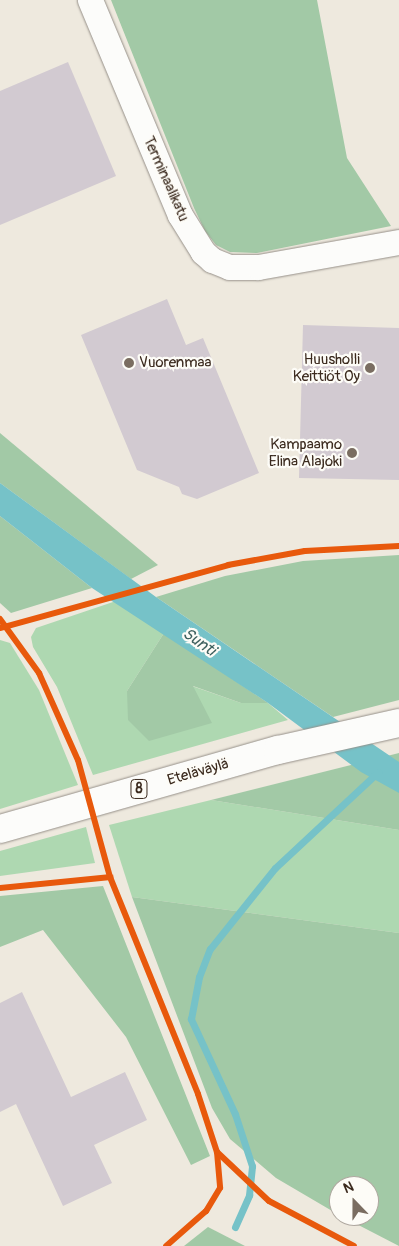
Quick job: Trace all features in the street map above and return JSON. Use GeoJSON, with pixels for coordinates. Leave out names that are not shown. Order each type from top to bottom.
{"type":"FeatureCollection","features":[{"type":"Feature","properties":{"kind":"highway","name":"Eteläväylä"},"geometry":{"type":"LineString","coordinates":[[0,829],[278,750],[392,724]]}},
{"type":"Feature","properties":{"kind":"street","name":"Terminaalikatu"},"geometry":{"type":"LineString","coordinates":[[90,0],[180,215],[203,252],[212,260],[229,266],[258,267],[399,242]]}},
{"type":"Feature","properties":{"kind":"green space"},"geometry":{"type":"Polygon","coordinates":[[[111,0],[317,0],[347,158],[391,226],[257,253],[230,252],[216,245],[205,231],[194,208],[111,0]]]}},
{"type":"Feature","properties":{"kind":"green space"},"geometry":{"type":"Polygon","coordinates":[[[0,433],[158,565],[131,579],[0,483],[0,433]]]}},
{"type":"Feature","properties":{"kind":"green space"},"geometry":{"type":"Polygon","coordinates":[[[0,516],[92,588],[11,613],[0,603],[0,516]]]}},
{"type":"Feature","properties":{"kind":"green space"},"geometry":{"type":"Polygon","coordinates":[[[399,555],[399,700],[333,717],[156,597],[225,576],[303,561],[399,555]]]}},
{"type":"Feature","properties":{"kind":"green space"},"geometry":{"type":"Polygon","coordinates":[[[116,601],[164,633],[127,691],[192,686],[241,703],[268,703],[288,720],[93,775],[57,687],[33,647],[31,637],[36,628],[116,601]]]}},
{"type":"Feature","properties":{"kind":"green space"},"geometry":{"type":"Polygon","coordinates":[[[164,633],[268,703],[241,703],[193,686],[212,723],[149,741],[128,720],[127,691],[164,633]]]}},
{"type":"Feature","properties":{"kind":"green space"},"geometry":{"type":"Polygon","coordinates":[[[0,640],[10,643],[39,690],[78,785],[0,809],[0,640]]]}},
{"type":"Feature","properties":{"kind":"green space"},"geometry":{"type":"Polygon","coordinates":[[[399,753],[399,830],[211,800],[399,753]]]}},
{"type":"Feature","properties":{"kind":"green space"},"geometry":{"type":"Polygon","coordinates":[[[211,800],[399,830],[399,933],[132,897],[109,825],[211,800]]]}},
{"type":"Feature","properties":{"kind":"green space"},"geometry":{"type":"Polygon","coordinates":[[[86,827],[95,863],[0,876],[0,851],[86,827]]]}},
{"type":"Feature","properties":{"kind":"green space"},"geometry":{"type":"Polygon","coordinates":[[[103,886],[210,1156],[191,1165],[126,1037],[43,930],[0,947],[0,896],[103,886]]]}},
{"type":"Feature","properties":{"kind":"green space"},"geometry":{"type":"Polygon","coordinates":[[[132,897],[399,933],[399,1246],[360,1226],[379,1226],[379,1176],[329,1176],[329,1209],[276,1178],[230,1139],[212,1108],[132,897]]]}},
{"type":"Feature","properties":{"kind":"green space"},"geometry":{"type":"Polygon","coordinates":[[[208,1227],[245,1246],[184,1246],[208,1227]]]}},
{"type":"Feature","properties":{"kind":"water","name":"Sunti"},"geometry":{"type":"Polygon","coordinates":[[[0,483],[156,597],[399,762],[399,793],[361,772],[268,703],[92,588],[0,516],[0,483]]]}},
{"type":"Feature","properties":{"kind":"building"},"geometry":{"type":"Polygon","coordinates":[[[68,62],[116,176],[0,225],[0,91],[68,62]]]}},
{"type":"Feature","properties":{"kind":"building"},"geometry":{"type":"Polygon","coordinates":[[[167,299],[186,345],[203,338],[259,473],[197,499],[182,494],[179,487],[137,470],[81,335],[167,299]]]}},
{"type":"Feature","properties":{"kind":"building"},"geometry":{"type":"Polygon","coordinates":[[[303,325],[399,328],[399,480],[299,478],[303,325]]]}},
{"type":"Feature","properties":{"kind":"building"},"geometry":{"type":"Polygon","coordinates":[[[22,992],[71,1097],[125,1072],[147,1120],[94,1145],[112,1183],[63,1206],[16,1104],[0,1112],[0,1003],[22,992]]]}},
{"type":"Feature","properties":{"kind":"waterway"},"geometry":{"type":"LineString","coordinates":[[235,1227],[249,1195],[252,1166],[235,1114],[191,1019],[199,977],[210,949],[275,868],[378,772]]}},
{"type":"Feature","properties":{"kind":"cycle path"},"geometry":{"type":"LineString","coordinates":[[0,628],[228,565],[305,551],[399,546]]}},
{"type":"Feature","properties":{"kind":"cycle path"},"geometry":{"type":"LineString","coordinates":[[0,619],[39,673],[78,760],[110,877],[198,1094],[217,1152],[220,1188],[206,1211],[166,1246]]}},
{"type":"Feature","properties":{"kind":"cycle path"},"geometry":{"type":"LineString","coordinates":[[0,888],[110,877]]}},
{"type":"Feature","properties":{"kind":"cycle path"},"geometry":{"type":"LineString","coordinates":[[217,1152],[269,1201],[354,1246]]}},
{"type":"Feature","properties":{"kind":"place","name":"Vuorenmaa"},"geometry":{"type":"Point","coordinates":[129,363]}},
{"type":"Feature","properties":{"kind":"place","name":"Huusholli Keittiöt Oy"},"geometry":{"type":"Point","coordinates":[370,368]}},
{"type":"Feature","properties":{"kind":"place","name":"Kampaamo Elina Alajoki"},"geometry":{"type":"Point","coordinates":[352,453]}}]}
